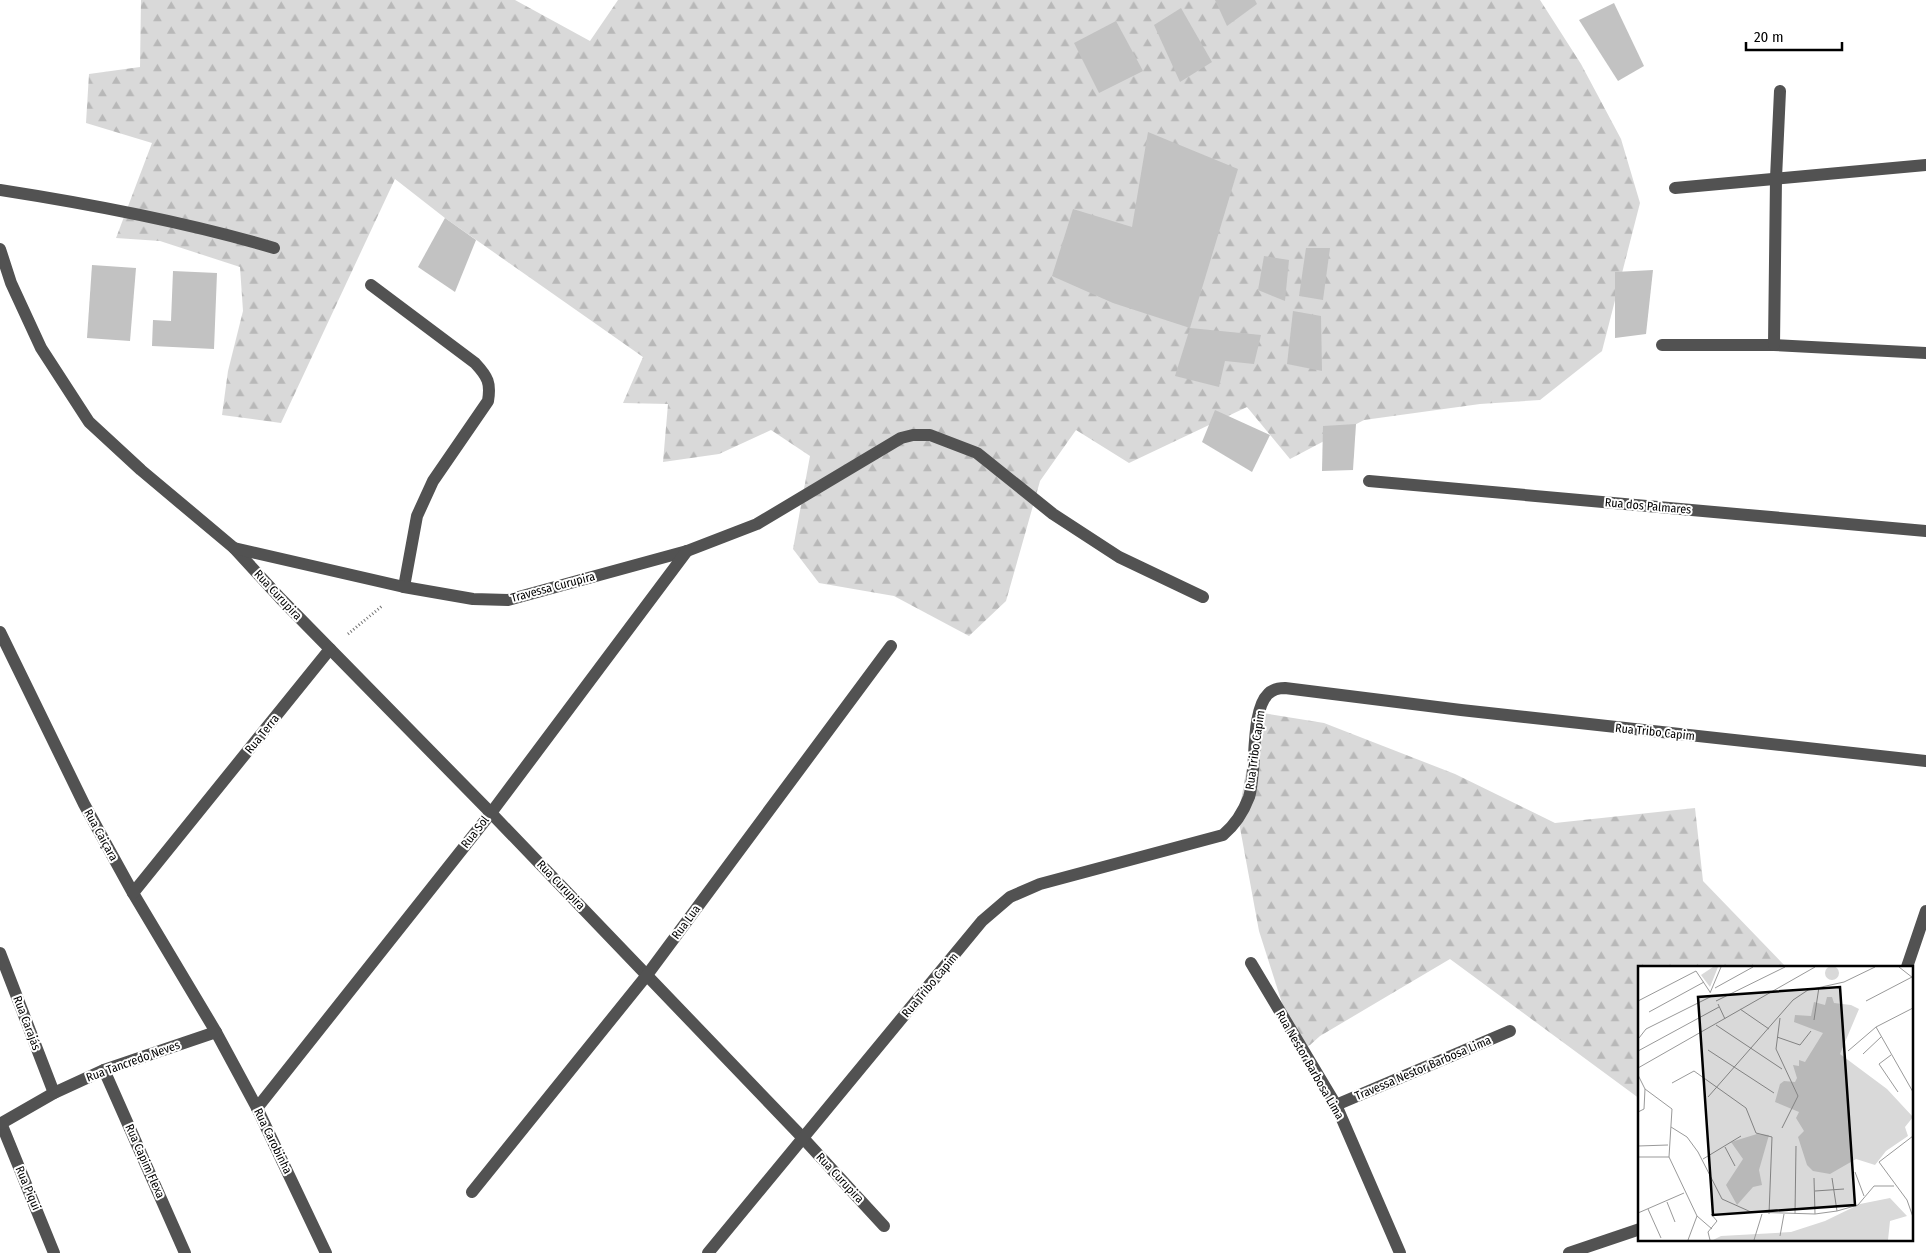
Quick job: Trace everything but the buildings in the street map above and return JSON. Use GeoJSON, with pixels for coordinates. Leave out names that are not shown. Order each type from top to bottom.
{"type":"FeatureCollection","features":[{"type":"Feature","properties":{"kind":"street"},"geometry":{"type":"LineString","coordinates":[[1774,345],[1776,178],[1780,91]]}},
{"type":"Feature","properties":{"kind":"street"},"geometry":{"type":"LineString","coordinates":[[1675,188],[1926,165]]}},
{"type":"Feature","properties":{"kind":"street"},"geometry":{"type":"LineString","coordinates":[[0,190],[44,197],[194,228],[274,248]]}},
{"type":"Feature","properties":{"kind":"street","name":"Rua Curupira"},"geometry":{"type":"LineString","coordinates":[[0,249],[11,283],[40,348],[89,422],[141,470],[234,548],[647,975],[803,1138],[884,1226]]}},
{"type":"Feature","properties":{"kind":"street"},"geometry":{"type":"LineString","coordinates":[[371,285],[475,363],[486,374],[490,388],[488,402],[433,481],[417,516],[404,587]]}},
{"type":"Feature","properties":{"kind":"street"},"geometry":{"type":"LineString","coordinates":[[1662,345],[1774,345],[1926,353]]}},
{"type":"Feature","properties":{"kind":"street","name":"Travessa Curupira"},"geometry":{"type":"LineString","coordinates":[[404,587],[473,599],[508,600],[687,551],[757,524],[902,438],[930,434],[977,453],[1053,514],[1119,557],[1203,597]]}},
{"type":"Feature","properties":{"kind":"street","name":"Rua dos Palmares"},"geometry":{"type":"LineString","coordinates":[[1369,481],[1926,531]]}},
{"type":"Feature","properties":{"kind":"street","name":"Rua Curupira"},"geometry":{"type":"LineString","coordinates":[[234,548],[404,587]]}},
{"type":"Feature","properties":{"kind":"street","name":"Rua Sol"},"geometry":{"type":"LineString","coordinates":[[257,1108],[491,813],[687,551]]}},
{"type":"Feature","properties":{"kind":"street","name":"Rua Caiçara"},"geometry":{"type":"LineString","coordinates":[[0,632],[84,804],[133,893],[216,1032]]}},
{"type":"Feature","properties":{"kind":"street","name":"Rua Lua"},"geometry":{"type":"LineString","coordinates":[[472,1192],[647,975],[891,646]]}},
{"type":"Feature","properties":{"kind":"street","name":"Rua Terra"},"geometry":{"type":"LineString","coordinates":[[133,893],[330,649]]}},
{"type":"Feature","properties":{"kind":"street","name":"Rua Tribo Capim"},"geometry":{"type":"LineString","coordinates":[[708,1253],[982,921],[1010,897],[1040,884],[1223,835],[1234,826],[1242,814],[1250,795],[1260,709],[1267,695],[1274,689],[1286,688],[1461,710],[1926,761]]}},
{"type":"Feature","properties":{"kind":"street"},"geometry":{"type":"LineString","coordinates":[[1906,966],[1926,911]]}},
{"type":"Feature","properties":{"kind":"street","name":"Rua Carajás"},"geometry":{"type":"LineString","coordinates":[[0,953],[54,1093]]}},
{"type":"Feature","properties":{"kind":"street","name":"Rua Nestor Barbosa Lima"},"geometry":{"type":"LineString","coordinates":[[1251,963],[1336,1105],[1400,1253]]}},
{"type":"Feature","properties":{"kind":"street","name":"Travessa Nestor Barbosa Lima"},"geometry":{"type":"LineString","coordinates":[[1336,1105],[1510,1031]]}},
{"type":"Feature","properties":{"kind":"street","name":"Rua Carobinha"},"geometry":{"type":"LineString","coordinates":[[216,1032],[257,1108],[326,1253]]}},
{"type":"Feature","properties":{"kind":"street","name":"Rua Tancredo Neves"},"geometry":{"type":"LineString","coordinates":[[0,1124],[54,1093],[104,1070],[216,1032]]}},
{"type":"Feature","properties":{"kind":"street","name":"Rua Capim Flexa"},"geometry":{"type":"LineString","coordinates":[[104,1070],[185,1253]]}},
{"type":"Feature","properties":{"kind":"street","name":"Rua Piqui"},"geometry":{"type":"LineString","coordinates":[[0,1124],[54,1253]]}},
{"type":"Feature","properties":{"kind":"street"},"geometry":{"type":"LineString","coordinates":[[1569,1253],[1638,1230]]}},
{"type":"Feature","properties":{"kind":"path"},"geometry":{"type":"LineString","coordinates":[[330,649],[404,587]]}},
{"type":"Feature","properties":{"kind":"green space"},"geometry":{"type":"Polygon","coordinates":[[[141,0],[515,0],[590,41],[618,0],[1540,0],[1581,64],[1621,139],[1640,203],[1602,351],[1540,400],[1480,404],[1364,420],[1290,459],[1247,407],[1129,463],[1076,430],[1040,481],[1006,601],[969,636],[894,596],[819,583],[793,549],[810,456],[771,430],[719,454],[663,462],[668,404],[623,403],[643,357],[445,218],[395,179],[281,423],[222,415],[228,371],[243,311],[240,267],[160,241],[116,238],[152,143],[86,123],[89,74],[140,67],[141,0]]]}},
{"type":"Feature","properties":{"kind":"green space"},"geometry":{"type":"Polygon","coordinates":[[[1257,712],[1324,723],[1455,774],[1555,823],[1695,808],[1703,881],[1785,966],[1638,966],[1638,1098],[1450,959],[1320,1036],[1310,1045],[1297,1050],[1259,931],[1238,817],[1257,712]]]}}]}
